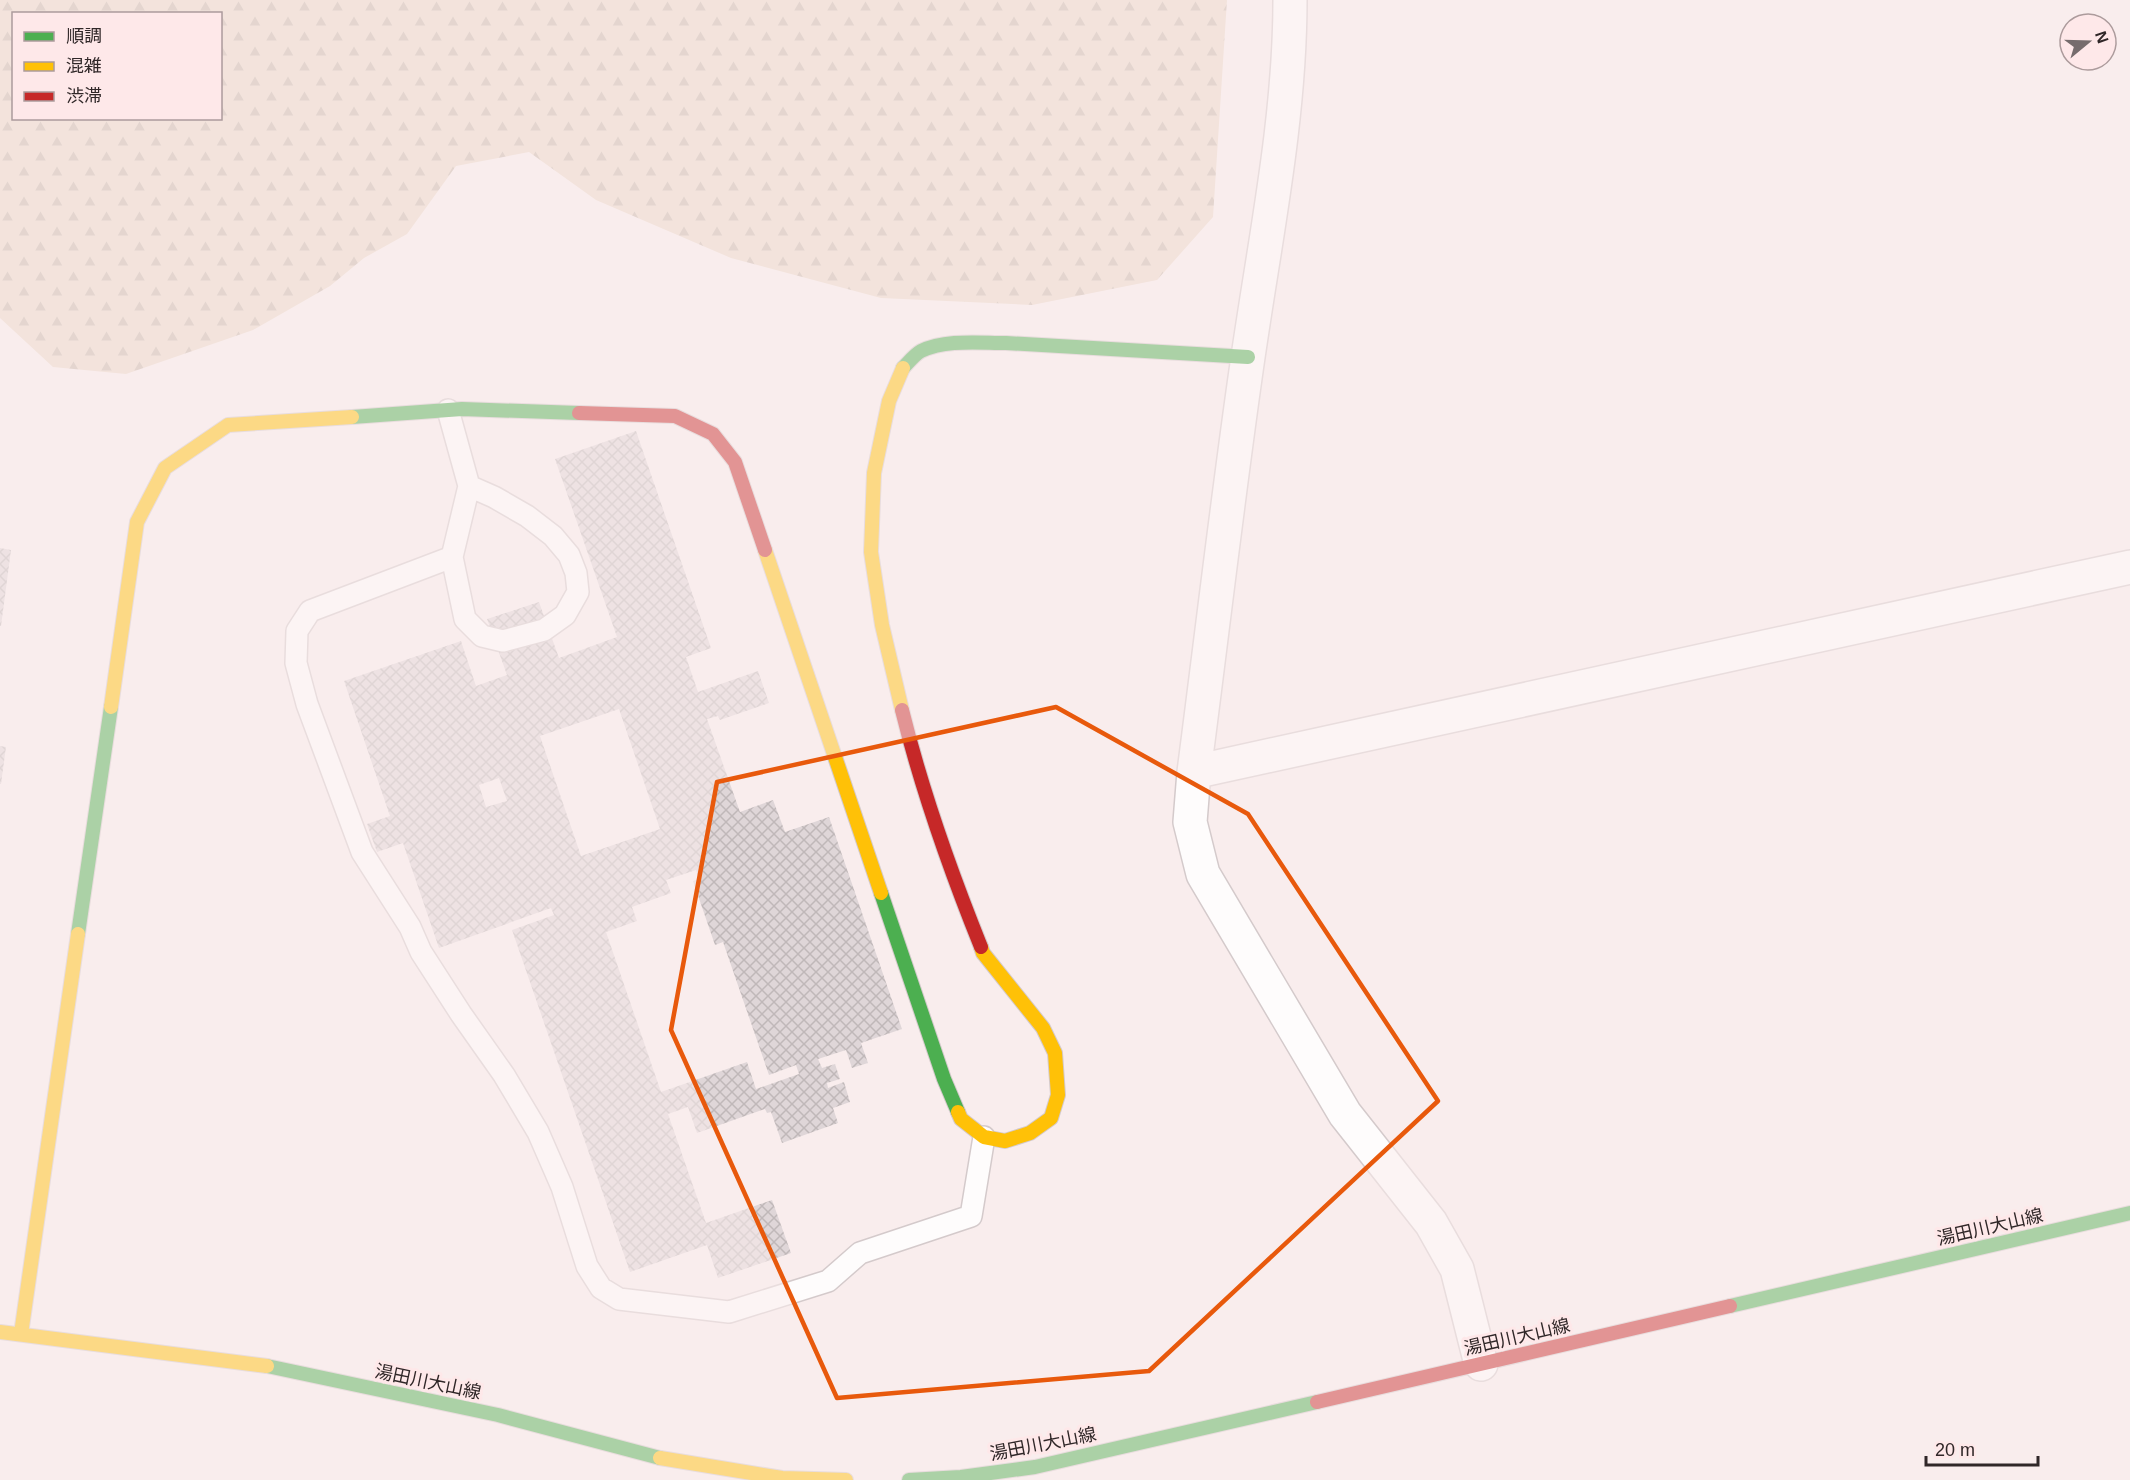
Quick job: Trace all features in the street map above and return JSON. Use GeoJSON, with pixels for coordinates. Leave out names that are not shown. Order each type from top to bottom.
{"type":"FeatureCollection","features":[{"type":"Feature","properties":{"kind":"street"},"geometry":{"type":"LineString","coordinates":[[1290,0],[1290,39],[1274,194],[1248,357],[1194,772],[1190,822],[1203,874],[1345,1114],[1431,1222],[1457,1269],[1481,1364]]}},
{"type":"Feature","properties":{"kind":"street"},"geometry":{"type":"LineString","coordinates":[[21,1334],[137,522],[165,468],[228,425],[448,410],[675,416],[713,434],[735,462],[944,1079],[961,1119],[984,1137],[1005,1141],[1030,1133],[1051,1118],[1058,1095],[1055,1053],[1043,1028],[983,953],[948,865],[910,741],[882,625],[871,552],[874,472],[890,401],[902,369],[919,352],[943,344],[1006,343],[1248,357]]}},
{"type":"Feature","properties":{"kind":"street"},"geometry":{"type":"LineString","coordinates":[[1194,772],[2130,567]]}},
{"type":"Feature","properties":{"kind":"street","name":"湯田川大山線"},"geometry":{"type":"LineString","coordinates":[[909,1480],[961,1477],[1035,1467],[2130,1213]]}},
{"type":"Feature","properties":{"kind":"street","name":"湯田川大山線"},"geometry":{"type":"LineString","coordinates":[[0,1332],[253,1363],[498,1415],[655,1457],[782,1479],[846,1480]]}},
{"type":"Feature","properties":{"kind":"lane"},"geometry":{"type":"LineString","coordinates":[[448,410],[469,486],[452,557],[465,619],[482,636],[503,641],[544,630],[565,615],[578,592],[576,573],[569,555],[553,536],[527,516],[469,486]]}},
{"type":"Feature","properties":{"kind":"lane"},"geometry":{"type":"LineString","coordinates":[[452,557],[310,611],[297,631],[296,663],[307,704],[362,852],[410,927],[421,952],[461,1014],[504,1074],[538,1132],[562,1187],[587,1266],[601,1288],[619,1299],[729,1312],[828,1281],[860,1253],[971,1216],[984,1137]]}},
{"type":"Feature","properties":{"kind":"highlighted area"},"geometry":{"type":"Polygon","coordinates":[[[1056,707],[1248,814],[1438,1101],[1149,1371],[837,1398],[671,1030],[717,782],[1056,707]]]}},
{"type":"Feature","properties":{"kind":"green space"},"geometry":{"type":"Polygon","coordinates":[[[0,0],[1227,0],[1213,217],[1157,280],[1032,305],[881,298],[731,258],[596,200],[529,152],[456,166],[407,234],[364,258],[330,286],[253,330],[126,374],[53,367],[0,318],[0,0]]]}},
{"type":"Feature","properties":{"kind":"building"},"geometry":{"type":"Polygon","coordinates":[[[636,431],[711,648],[686,657],[698,692],[758,671],[769,703],[720,720],[718,716],[707,719],[740,812],[773,800],[785,832],[829,817],[902,1029],[861,1043],[868,1063],[852,1068],[846,1050],[818,1059],[822,1068],[835,1064],[840,1079],[827,1083],[828,1088],[844,1082],[850,1102],[833,1108],[838,1123],[782,1143],[771,1112],[767,1113],[765,1109],[697,1133],[688,1107],[668,1114],[706,1223],[772,1200],[791,1253],[718,1278],[707,1245],[630,1272],[512,930],[554,915],[551,908],[439,948],[403,843],[377,852],[367,824],[390,816],[344,681],[461,641],[476,686],[507,675],[487,619],[539,602],[559,658],[617,637],[555,459],[636,431]],[[619,709],[540,736],[581,856],[660,829],[619,709]],[[499,778],[479,785],[486,807],[507,801],[499,778]],[[696,870],[666,880],[671,893],[632,907],[637,921],[606,932],[661,1092],[747,1062],[756,1089],[799,1074],[796,1065],[769,1075],[723,942],[715,945],[693,881],[699,879],[696,870]]]}},
{"type":"Feature","properties":{"kind":"building"},"geometry":{"type":"Polygon","coordinates":[[[0,548],[11,550],[1,626],[0,626],[0,548]]]}},
{"type":"Feature","properties":{"kind":"building"},"geometry":{"type":"Polygon","coordinates":[[[0,746],[6,747],[1,784],[0,784],[0,746]]]}},
{"type":"Feature","properties":{"kind":"traffic: fast"},"geometry":{"type":"LineString","coordinates":[[903,368],[921,351],[931,347],[963,342],[1248,357]]}},
{"type":"Feature","properties":{"kind":"traffic: fast"},"geometry":{"type":"LineString","coordinates":[[352,417],[462,409],[579,413]]}},
{"type":"Feature","properties":{"kind":"traffic: fast"},"geometry":{"type":"LineString","coordinates":[[78,934],[111,707]]}},
{"type":"Feature","properties":{"kind":"traffic: fast"},"geometry":{"type":"LineString","coordinates":[[881,893],[944,1079],[958,1112]]}},
{"type":"Feature","properties":{"kind":"traffic: fast"},"geometry":{"type":"LineString","coordinates":[[1730,1306],[2130,1213]]}},
{"type":"Feature","properties":{"kind":"traffic: fast"},"geometry":{"type":"LineString","coordinates":[[267,1366],[498,1415],[660,1458]]}},
{"type":"Feature","properties":{"kind":"traffic: fast"},"geometry":{"type":"LineString","coordinates":[[909,1480],[961,1477],[1035,1467],[1317,1402]]}},
{"type":"Feature","properties":{"kind":"traffic: slow"},"geometry":{"type":"LineString","coordinates":[[902,710],[882,625],[871,552],[874,473],[889,401],[903,368]]}},
{"type":"Feature","properties":{"kind":"traffic: slow"},"geometry":{"type":"LineString","coordinates":[[111,707],[137,522],[165,468],[228,425],[352,417]]}},
{"type":"Feature","properties":{"kind":"traffic: slow"},"geometry":{"type":"LineString","coordinates":[[765,550],[881,893]]}},
{"type":"Feature","properties":{"kind":"traffic: slow"},"geometry":{"type":"LineString","coordinates":[[21,1334],[78,934]]}},
{"type":"Feature","properties":{"kind":"traffic: slow"},"geometry":{"type":"LineString","coordinates":[[958,1112],[961,1119],[984,1137],[1005,1141],[1030,1133],[1051,1118],[1058,1095],[1055,1053],[1043,1028],[983,953],[981,947]]}},
{"type":"Feature","properties":{"kind":"traffic: slow"},"geometry":{"type":"LineString","coordinates":[[0,1332],[267,1366]]}},
{"type":"Feature","properties":{"kind":"traffic: slow"},"geometry":{"type":"LineString","coordinates":[[660,1458],[782,1478],[846,1480]]}},
{"type":"Feature","properties":{"kind":"traffic: jam"},"geometry":{"type":"LineString","coordinates":[[579,413],[675,416],[713,434],[735,462],[765,550]]}},
{"type":"Feature","properties":{"kind":"traffic: jam"},"geometry":{"type":"LineString","coordinates":[[902,710],[937,830],[981,947]]}},
{"type":"Feature","properties":{"kind":"traffic: jam"},"geometry":{"type":"LineString","coordinates":[[1317,1402],[1730,1306]]}}]}
